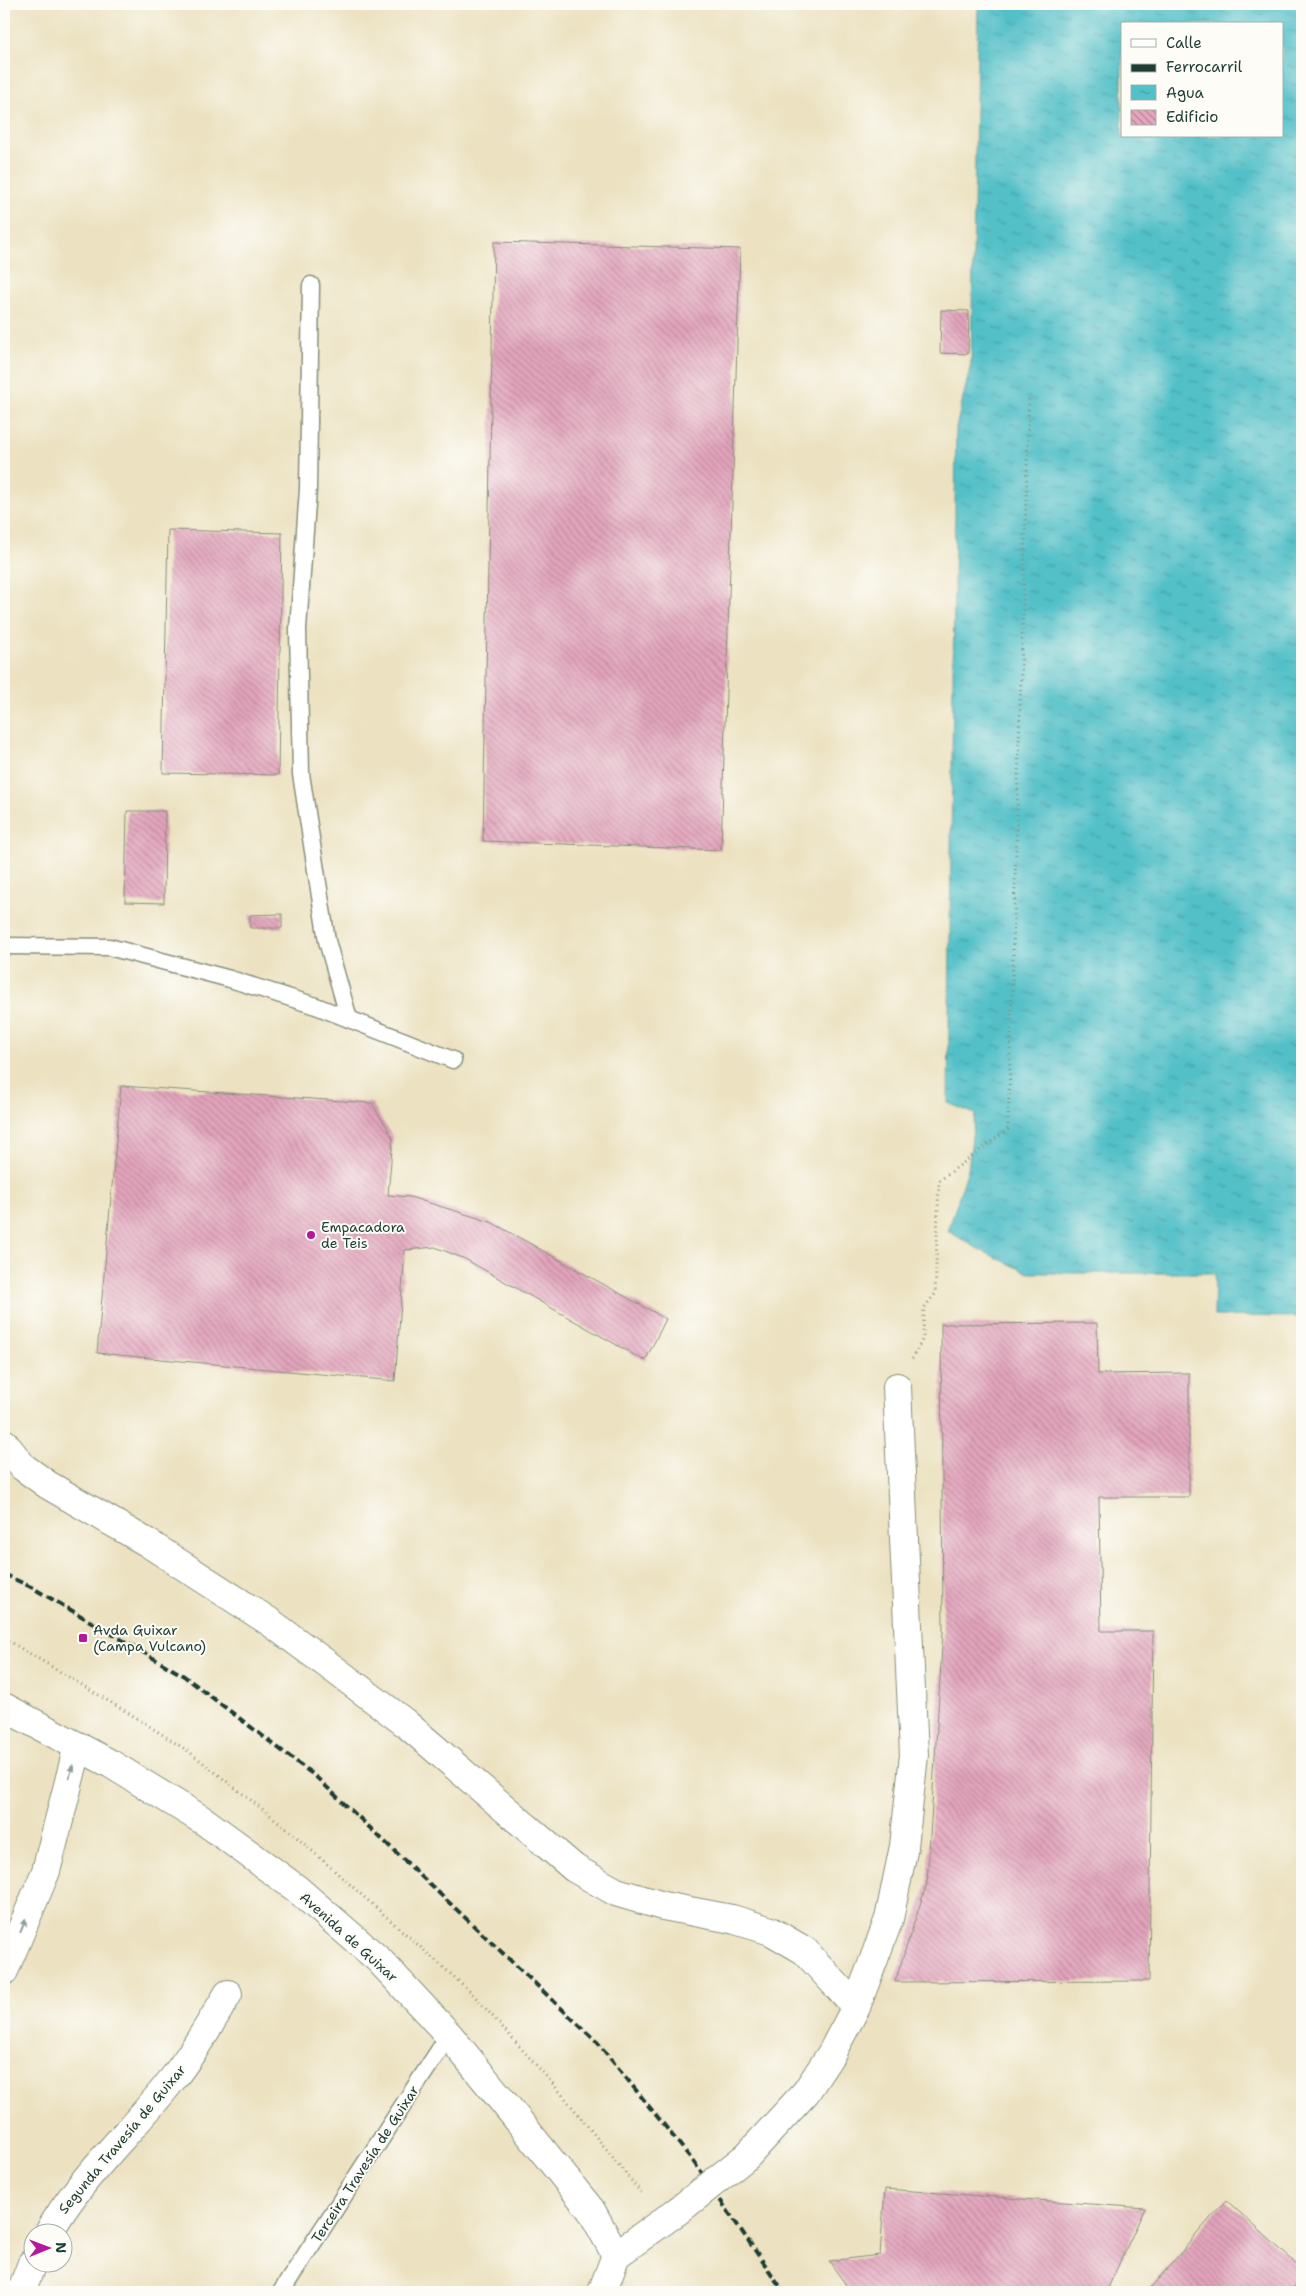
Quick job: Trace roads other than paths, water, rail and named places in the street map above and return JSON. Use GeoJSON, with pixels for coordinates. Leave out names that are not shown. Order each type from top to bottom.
{"type":"FeatureCollection","features":[{"type":"Feature","properties":{"kind":"street"},"geometry":{"type":"LineString","coordinates":[[602,2292],[616,2255],[679,2210],[747,2156],[806,2092],[831,2054],[856,2007],[888,1919],[904,1846],[914,1755],[897,1387]]}},
{"type":"Feature","properties":{"kind":"street"},"geometry":{"type":"LineString","coordinates":[[4,1443],[23,1467],[48,1485],[148,1543],[270,1622],[335,1670],[404,1722],[574,1868],[616,1892],[663,1906],[732,1919],[771,1931],[805,1951],[856,2007]]}},
{"type":"Feature","properties":{"kind":"street","name":"Avenida de Guixar"},"geometry":{"type":"LineString","coordinates":[[4,1707],[78,1746],[204,1821],[297,1889],[378,1960],[448,2035],[591,2210],[616,2255]]}},
{"type":"Feature","properties":{"kind":"street"},"geometry":{"type":"LineString","coordinates":[[4,1971],[46,1871],[78,1746]]}},
{"type":"Feature","properties":{"kind":"street","name":"Segunda Travesía de Guixar"},"geometry":{"type":"LineString","coordinates":[[54,2224],[86,2179],[168,2086],[228,1994]]}},
{"type":"Feature","properties":{"kind":"street"},"geometry":{"type":"LineString","coordinates":[[21,2292],[28,2274]]}},
{"type":"Feature","properties":{"kind":"lane"},"geometry":{"type":"LineString","coordinates":[[311,285],[308,489],[298,629],[301,774],[327,941],[349,1019]]}},
{"type":"Feature","properties":{"kind":"lane"},"geometry":{"type":"LineString","coordinates":[[4,946],[109,947],[230,979],[349,1019],[453,1060]]}},
{"type":"Feature","properties":{"kind":"lane","name":"Terceira Travesía de Guixar"},"geometry":{"type":"LineString","coordinates":[[281,2292],[448,2035]]}},
{"type":"Feature","properties":{"kind":"water"},"geometry":{"type":"Polygon","coordinates":[[[978,4],[1302,4],[1302,1317],[1214,1316],[1215,1273],[1029,1273],[980,1250],[948,1231],[968,1169],[975,1114],[948,1103],[956,428],[971,364],[978,4]]]}},
{"type":"Feature","properties":{"kind":"railway"},"geometry":{"type":"LineString","coordinates":[[4,1574],[33,1588],[184,1676],[315,1776],[598,2043],[693,2161],[784,2292]]}},
{"type":"Feature","properties":{"kind":"place","name":"Empacadora de Teis"},"geometry":{"type":"Point","coordinates":[311,1235]}},
{"type":"Feature","properties":{"kind":"place","name":"Avda Guixar (Campa Vulcano)"},"geometry":{"type":"Point","coordinates":[83,1638]}}]}
